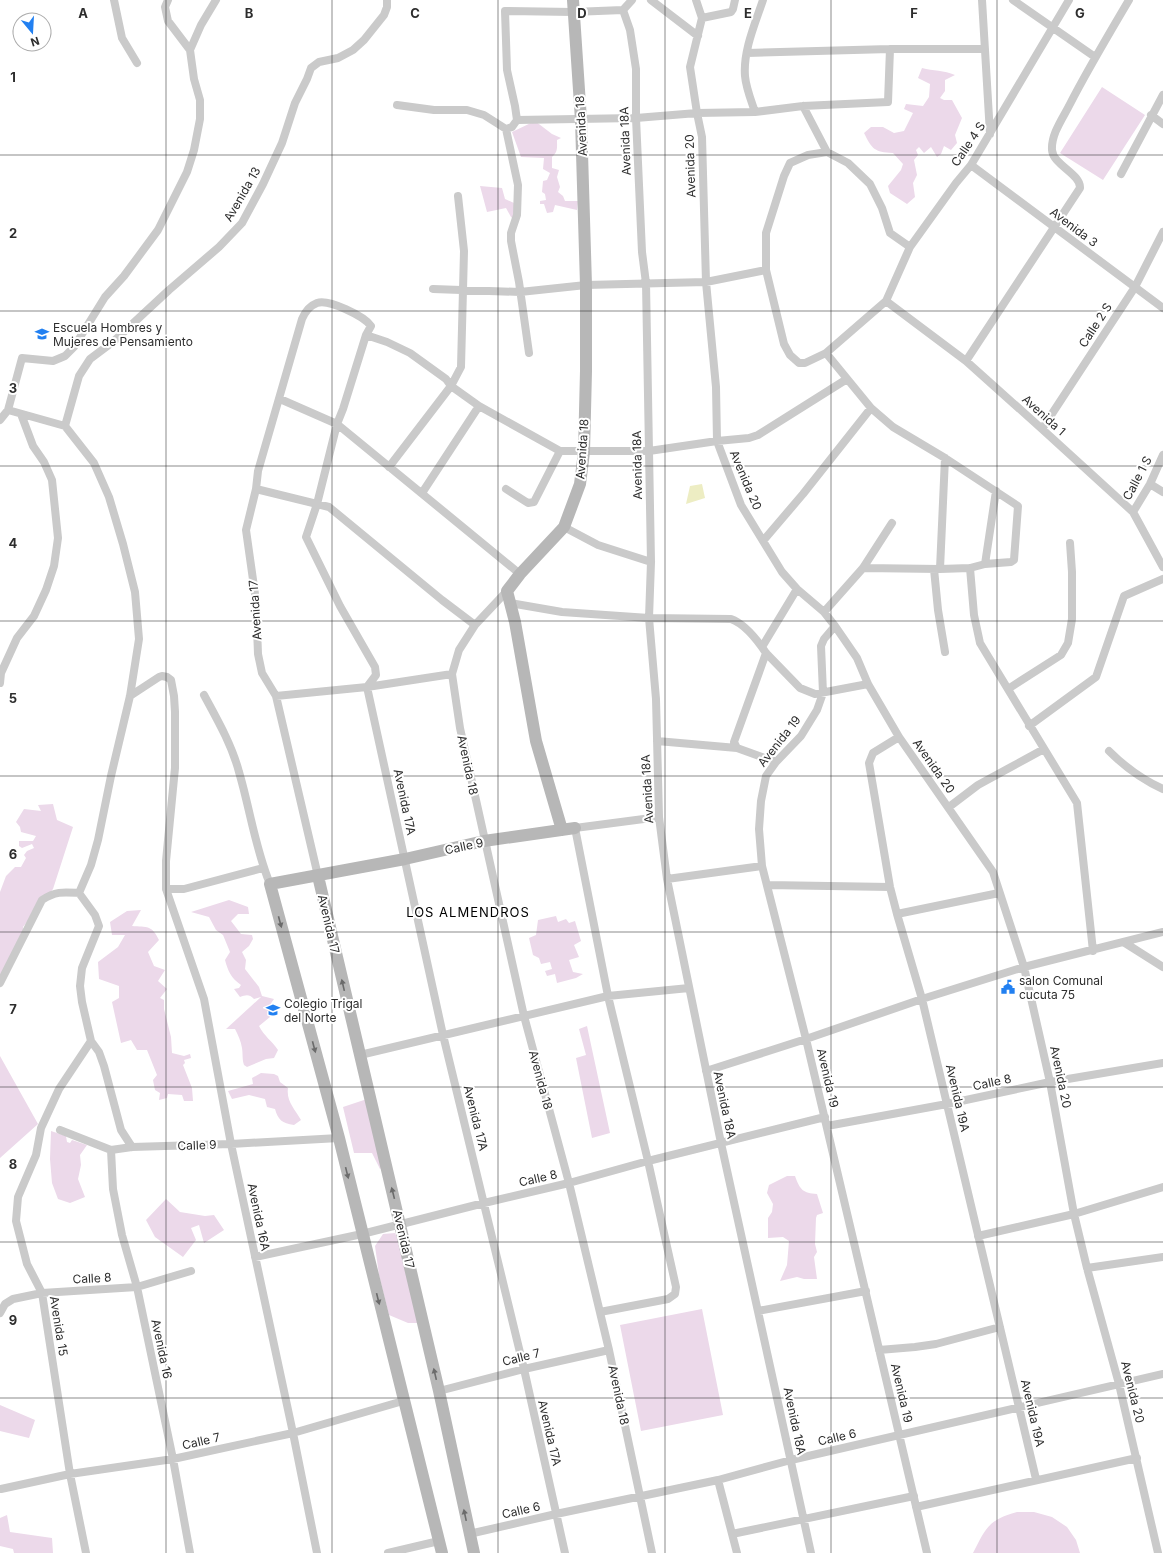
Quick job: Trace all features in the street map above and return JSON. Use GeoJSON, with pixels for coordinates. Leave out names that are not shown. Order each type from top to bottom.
{"type":"FeatureCollection","features":[{"type":"Feature","properties":{"kind":"main road","name":"Avenida 18"},"geometry":{"type":"LineString","coordinates":[[508,597],[520,574],[564,527],[580,484],[584,452],[586,285],[581,120],[573,6]]}},
{"type":"Feature","properties":{"kind":"main road"},"geometry":{"type":"LineString","coordinates":[[508,597],[536,741],[562,830]]}},
{"type":"Feature","properties":{"kind":"main road","name":"Calle 9"},"geometry":{"type":"LineString","coordinates":[[270,884],[405,859],[484,841],[575,828]]}},
{"type":"Feature","properties":{"kind":"main road","name":"Avenida 17"},"geometry":{"type":"LineString","coordinates":[[318,876],[401,1224],[474,1553]]}},
{"type":"Feature","properties":{"kind":"main road"},"geometry":{"type":"LineString","coordinates":[[270,884],[339,1138],[403,1401],[442,1553]]}},
{"type":"Feature","properties":{"kind":"street"},"geometry":{"type":"LineString","coordinates":[[114,0],[122,38],[137,63]]}},
{"type":"Feature","properties":{"kind":"street"},"geometry":{"type":"LineString","coordinates":[[0,420],[8,410],[22,358],[53,361],[65,356],[74,347],[105,297],[124,276],[158,230],[187,172],[194,150],[200,119],[200,100],[194,79],[190,50],[168,21],[165,8],[168,0]]}},
{"type":"Feature","properties":{"kind":"street"},"geometry":{"type":"LineString","coordinates":[[190,50],[201,25],[216,0]]}},
{"type":"Feature","properties":{"kind":"street","name":"Avenida 13"},"geometry":{"type":"LineString","coordinates":[[66,426],[79,376],[90,359],[114,341],[169,290],[219,247],[242,223],[263,184],[282,143],[295,103],[311,68],[319,62],[338,58],[353,50],[364,40],[384,15],[387,7],[387,0]]}},
{"type":"Feature","properties":{"kind":"street"},"geometry":{"type":"LineString","coordinates":[[506,129],[512,127],[517,120],[507,70],[505,11],[573,6],[623,10],[632,0]]}},
{"type":"Feature","properties":{"kind":"street"},"geometry":{"type":"LineString","coordinates":[[651,0],[698,36]]}},
{"type":"Feature","properties":{"kind":"street"},"geometry":{"type":"LineString","coordinates":[[696,0],[702,18],[731,12],[735,0]]}},
{"type":"Feature","properties":{"kind":"street"},"geometry":{"type":"LineString","coordinates":[[755,112],[748,94],[745,75],[747,53],[762,0]]}},
{"type":"Feature","properties":{"kind":"street"},"geometry":{"type":"LineString","coordinates":[[982,0],[990,134]]}},
{"type":"Feature","properties":{"kind":"street"},"geometry":{"type":"LineString","coordinates":[[1013,0],[1095,57]]}},
{"type":"Feature","properties":{"kind":"street","name":"Calle 4 S"},"geometry":{"type":"LineString","coordinates":[[886,301],[910,247],[956,183],[971,165],[1069,0]]}},
{"type":"Feature","properties":{"kind":"street"},"geometry":{"type":"LineString","coordinates":[[966,362],[1080,188],[1081,185],[1057,160],[1052,152],[1052,145],[1056,131],[1095,57],[1129,0]]}},
{"type":"Feature","properties":{"kind":"street","name":"Avenida 18A"},"geometry":{"type":"LineString","coordinates":[[623,10],[630,30],[636,69],[636,118],[642,252],[646,283],[650,562],[649,618],[656,699],[659,816],[667,879],[706,1071],[811,1553]]}},
{"type":"Feature","properties":{"kind":"street","name":"Avenida 20"},"geometry":{"type":"LineString","coordinates":[[702,18],[690,67],[702,137],[706,282],[716,387],[717,441],[741,505],[782,572],[797,589],[824,612],[835,626],[857,658],[868,684],[899,737],[993,872],[1024,967],[1050,1082],[1074,1214],[1120,1384],[1158,1553]]}},
{"type":"Feature","properties":{"kind":"street"},"geometry":{"type":"LineString","coordinates":[[747,53],[890,49],[985,49]]}},
{"type":"Feature","properties":{"kind":"street"},"geometry":{"type":"LineString","coordinates":[[517,120],[636,118],[697,113],[755,112],[803,106],[888,102],[890,49]]}},
{"type":"Feature","properties":{"kind":"street"},"geometry":{"type":"LineString","coordinates":[[1121,174],[1151,115],[1163,95]]}},
{"type":"Feature","properties":{"kind":"street"},"geometry":{"type":"LineString","coordinates":[[397,105],[434,110],[467,110],[484,115],[506,129],[518,185],[517,215],[511,233],[529,353]]}},
{"type":"Feature","properties":{"kind":"street"},"geometry":{"type":"LineString","coordinates":[[803,106],[827,152],[848,163],[870,184],[882,208],[890,233],[910,247]]}},
{"type":"Feature","properties":{"kind":"street"},"geometry":{"type":"LineString","coordinates":[[1151,115],[1163,124]]}},
{"type":"Feature","properties":{"kind":"street"},"geometry":{"type":"LineString","coordinates":[[827,152],[808,155],[790,163],[776,197],[766,233],[766,270],[784,344],[790,355],[799,362],[806,363],[826,353],[886,301]]}},
{"type":"Feature","properties":{"kind":"street","name":"Avenida 3"},"geometry":{"type":"LineString","coordinates":[[971,165],[1163,308]]}},
{"type":"Feature","properties":{"kind":"street"},"geometry":{"type":"LineString","coordinates":[[389,467],[451,386],[461,367],[464,251],[458,196]]}},
{"type":"Feature","properties":{"kind":"street","name":"Calle 2 S"},"geometry":{"type":"LineString","coordinates":[[1042,429],[1135,286],[1163,232]]}},
{"type":"Feature","properties":{"kind":"street"},"geometry":{"type":"LineString","coordinates":[[433,289],[520,292],[586,285],[706,282],[766,270]]}},
{"type":"Feature","properties":{"kind":"street","name":"Avenida 1"},"geometry":{"type":"LineString","coordinates":[[886,301],[966,362],[1133,512],[1163,567]]}},
{"type":"Feature","properties":{"kind":"street","name":"Avenida 17"},"geometry":{"type":"LineString","coordinates":[[318,876],[276,696],[262,673],[258,654],[256,601],[246,530],[256,489],[258,471],[305,312],[311,306],[322,302],[341,307],[366,320],[371,326],[366,335]]}},
{"type":"Feature","properties":{"kind":"street"},"geometry":{"type":"LineString","coordinates":[[367,687],[376,675],[375,667],[340,606],[307,539],[337,424],[366,335],[387,342],[410,353],[446,379],[451,386],[479,406],[560,451],[649,451],[717,441],[750,438],[758,435],[847,379]]}},
{"type":"Feature","properties":{"kind":"street"},"geometry":{"type":"LineString","coordinates":[[826,353],[871,408],[893,428],[945,458],[1018,506],[1014,560],[1007,563],[985,564],[970,568],[863,568]]}},
{"type":"Feature","properties":{"kind":"street"},"geometry":{"type":"LineString","coordinates":[[280,399],[337,424],[520,574]]}},
{"type":"Feature","properties":{"kind":"street"},"geometry":{"type":"LineString","coordinates":[[422,493],[479,406]]}},
{"type":"Feature","properties":{"kind":"street"},"geometry":{"type":"LineString","coordinates":[[763,541],[803,494],[871,408]]}},
{"type":"Feature","properties":{"kind":"street"},"geometry":{"type":"LineString","coordinates":[[8,410],[66,426],[94,463],[109,497],[135,592],[139,638],[130,696],[98,840],[91,865],[80,893]]}},
{"type":"Feature","properties":{"kind":"street"},"geometry":{"type":"LineString","coordinates":[[0,683],[1,673],[17,638],[34,616],[46,590],[54,566],[58,538],[52,480],[44,462],[33,446],[21,414]]}},
{"type":"Feature","properties":{"kind":"street"},"geometry":{"type":"LineString","coordinates":[[506,489],[528,503],[534,502],[560,451]]}},
{"type":"Feature","properties":{"kind":"street","name":"Calle 1 S"},"geometry":{"type":"LineString","coordinates":[[1133,512],[1150,484],[1163,455]]}},
{"type":"Feature","properties":{"kind":"street"},"geometry":{"type":"LineString","coordinates":[[945,458],[937,569],[938,610],[946,652]]}},
{"type":"Feature","properties":{"kind":"street"},"geometry":{"type":"LineString","coordinates":[[1150,484],[1163,492]]}},
{"type":"Feature","properties":{"kind":"street"},"geometry":{"type":"LineString","coordinates":[[256,489],[328,506],[442,600],[475,625]]}},
{"type":"Feature","properties":{"kind":"street"},"geometry":{"type":"LineString","coordinates":[[985,564],[996,491]]}},
{"type":"Feature","properties":{"kind":"street"},"geometry":{"type":"LineString","coordinates":[[824,612],[863,568],[892,523]]}},
{"type":"Feature","properties":{"kind":"street"},"geometry":{"type":"LineString","coordinates":[[564,527],[598,545],[650,562]]}},
{"type":"Feature","properties":{"kind":"street"},"geometry":{"type":"LineString","coordinates":[[1008,689],[1061,655],[1068,643],[1072,619],[1072,572],[1070,543]]}},
{"type":"Feature","properties":{"kind":"street"},"geometry":{"type":"LineString","coordinates":[[970,568],[974,615],[980,643],[1077,803],[1093,951]]}},
{"type":"Feature","properties":{"kind":"street"},"geometry":{"type":"LineString","coordinates":[[1029,726],[1096,677],[1124,596],[1163,579]]}},
{"type":"Feature","properties":{"kind":"street"},"geometry":{"type":"LineString","coordinates":[[737,748],[734,742],[764,650],[797,589]]}},
{"type":"Feature","properties":{"kind":"street"},"geometry":{"type":"LineString","coordinates":[[508,597],[562,612],[649,618],[732,619],[738,622],[800,688],[815,694],[868,684]]}},
{"type":"Feature","properties":{"kind":"street","name":"Avenida 18"},"geometry":{"type":"LineString","coordinates":[[508,597],[475,625],[459,650],[452,674],[460,728],[524,1016],[569,1183],[609,1350],[652,1553]]}},
{"type":"Feature","properties":{"kind":"street","name":"Avenida 19"},"geometry":{"type":"LineString","coordinates":[[835,626],[824,639],[821,646],[823,693],[817,710],[801,736],[776,762],[766,776],[761,801],[759,829],[762,866],[825,1117],[927,1553]]}},
{"type":"Feature","properties":{"kind":"street"},"geometry":{"type":"LineString","coordinates":[[276,696],[367,687],[452,674]]}},
{"type":"Feature","properties":{"kind":"street","name":"Avenida 16A"},"geometry":{"type":"LineString","coordinates":[[130,696],[159,677],[167,677],[171,680],[174,696],[176,744],[166,861],[166,889],[204,999],[231,1144],[293,1433],[317,1553]]}},
{"type":"Feature","properties":{"kind":"street","name":"Avenida 17A"},"geometry":{"type":"LineString","coordinates":[[367,687],[443,1035],[524,1369],[565,1553]]}},
{"type":"Feature","properties":{"kind":"street"},"geometry":{"type":"LineString","coordinates":[[204,695],[228,742],[239,771],[263,868],[270,884]]}},
{"type":"Feature","properties":{"kind":"street","name":"Avenida 19A"},"geometry":{"type":"LineString","coordinates":[[899,737],[873,752],[870,763],[890,887],[922,999],[1036,1479]]}},
{"type":"Feature","properties":{"kind":"street"},"geometry":{"type":"LineString","coordinates":[[657,741],[737,748],[776,762]]}},
{"type":"Feature","properties":{"kind":"street"},"geometry":{"type":"LineString","coordinates":[[949,807],[978,785],[1044,749]]}},
{"type":"Feature","properties":{"kind":"street"},"geometry":{"type":"LineString","coordinates":[[1109,751],[1123,764],[1154,785],[1163,789]]}},
{"type":"Feature","properties":{"kind":"street","name":"Calle 9"},"geometry":{"type":"LineString","coordinates":[[575,828],[659,816]]}},
{"type":"Feature","properties":{"kind":"street"},"geometry":{"type":"LineString","coordinates":[[575,828],[608,996],[648,1161],[676,1287],[675,1294],[668,1299],[600,1312]]}},
{"type":"Feature","properties":{"kind":"street"},"geometry":{"type":"LineString","coordinates":[[667,879],[762,866]]}},
{"type":"Feature","properties":{"kind":"street"},"geometry":{"type":"LineString","coordinates":[[166,889],[184,889],[263,868]]}},
{"type":"Feature","properties":{"kind":"street"},"geometry":{"type":"LineString","coordinates":[[767,885],[890,887]]}},
{"type":"Feature","properties":{"kind":"street"},"geometry":{"type":"LineString","coordinates":[[0,983],[42,900],[51,894],[60,892],[80,893]]}},
{"type":"Feature","properties":{"kind":"street"},"geometry":{"type":"LineString","coordinates":[[80,893],[95,915],[99,926],[82,968],[80,986],[86,1025],[91,1041],[104,1066],[121,1130],[132,1147]]}},
{"type":"Feature","properties":{"kind":"street"},"geometry":{"type":"LineString","coordinates":[[897,914],[999,893]]}},
{"type":"Feature","properties":{"kind":"street"},"geometry":{"type":"LineString","coordinates":[[706,1071],[806,1039],[922,999],[1024,967],[1125,943],[1163,932]]}},
{"type":"Feature","properties":{"kind":"street"},"geometry":{"type":"LineString","coordinates":[[1125,943],[1163,967]]}},
{"type":"Feature","properties":{"kind":"street"},"geometry":{"type":"LineString","coordinates":[[360,1055],[608,996],[689,988]]}},
{"type":"Feature","properties":{"kind":"street","name":"Avenida 15"},"geometry":{"type":"LineString","coordinates":[[86,1553],[70,1474],[42,1293],[27,1264],[16,1221],[18,1197],[36,1155],[41,1128],[59,1089],[91,1041]]}},
{"type":"Feature","properties":{"kind":"street","name":"Calle 8"},"geometry":{"type":"LineString","coordinates":[[827,1126],[946,1104],[1050,1082],[1163,1063]]}},
{"type":"Feature","properties":{"kind":"street","name":"Calle 8"},"geometry":{"type":"LineString","coordinates":[[255,1257],[362,1234],[569,1183],[648,1161],[825,1117]]}},
{"type":"Feature","properties":{"kind":"street","name":"Calle 9"},"geometry":{"type":"LineString","coordinates":[[60,1130],[111,1150],[132,1147],[231,1144],[339,1138]]}},
{"type":"Feature","properties":{"kind":"street","name":"Avenida 16"},"geometry":{"type":"LineString","coordinates":[[111,1150],[113,1188],[122,1235],[137,1287],[173,1459],[190,1553]]}},
{"type":"Feature","properties":{"kind":"street"},"geometry":{"type":"LineString","coordinates":[[978,1236],[1074,1214],[1163,1187]]}},
{"type":"Feature","properties":{"kind":"street"},"geometry":{"type":"LineString","coordinates":[[1088,1268],[1163,1257]]}},
{"type":"Feature","properties":{"kind":"street","name":"Calle 8"},"geometry":{"type":"LineString","coordinates":[[0,1313],[5,1304],[13,1300],[42,1293],[137,1287],[191,1271]]}},
{"type":"Feature","properties":{"kind":"street"},"geometry":{"type":"LineString","coordinates":[[758,1311],[866,1291]]}},
{"type":"Feature","properties":{"kind":"street"},"geometry":{"type":"LineString","coordinates":[[879,1350],[930,1345],[1000,1327]]}},
{"type":"Feature","properties":{"kind":"street","name":"Calle 7"},"geometry":{"type":"LineString","coordinates":[[439,1391],[524,1369],[609,1350]]}},
{"type":"Feature","properties":{"kind":"street","name":"Calle 6"},"geometry":{"type":"LineString","coordinates":[[470,1534],[556,1514],[718,1480],[791,1460],[1163,1374]]}},
{"type":"Feature","properties":{"kind":"street","name":"Calle 7"},"geometry":{"type":"LineString","coordinates":[[1,1489],[70,1474],[173,1459],[293,1433],[403,1401]]}},
{"type":"Feature","properties":{"kind":"street"},"geometry":{"type":"LineString","coordinates":[[916,1507],[1036,1479],[1137,1458]]}},
{"type":"Feature","properties":{"kind":"street"},"geometry":{"type":"LineString","coordinates":[[718,1480],[737,1553]]}},
{"type":"Feature","properties":{"kind":"street"},"geometry":{"type":"LineString","coordinates":[[732,1534],[914,1496]]}},
{"type":"Feature","properties":{"kind":"street"},"geometry":{"type":"LineString","coordinates":[[388,1553],[439,1541]]}},
{"type":"Feature","properties":{"kind":"shaded area"},"geometry":{"type":"Polygon","coordinates":[[[922,68],[947,72],[955,75],[945,80],[945,91],[940,98],[944,100],[952,100],[962,118],[955,135],[957,143],[951,150],[944,146],[941,154],[937,157],[931,147],[924,153],[919,147],[916,150],[918,155],[914,160],[917,175],[913,183],[915,197],[907,204],[890,193],[888,186],[901,170],[903,164],[893,153],[882,152],[874,149],[864,133],[871,127],[883,127],[894,133],[904,131],[913,113],[904,109],[906,104],[923,106],[929,97],[930,84],[918,78],[922,68]]]}},
{"type":"Feature","properties":{"kind":"shaded area"},"geometry":{"type":"Polygon","coordinates":[[[1102,87],[1145,115],[1103,180],[1060,153],[1102,87]]]}},
{"type":"Feature","properties":{"kind":"shaded area"},"geometry":{"type":"Polygon","coordinates":[[[535,121],[552,134],[561,138],[557,140],[556,152],[552,157],[552,168],[559,170],[557,177],[560,187],[558,192],[563,196],[565,201],[578,201],[577,210],[555,205],[553,212],[547,213],[544,204],[540,204],[540,201],[546,200],[545,194],[542,192],[543,181],[547,180],[550,173],[543,169],[544,158],[521,157],[512,132],[535,121]]]}},
{"type":"Feature","properties":{"kind":"shaded area"},"geometry":{"type":"Polygon","coordinates":[[[480,186],[502,188],[505,199],[514,203],[516,221],[511,217],[506,208],[487,212],[480,186]]]}},
{"type":"Feature","properties":{"kind":"shaded area"},"geometry":{"type":"Polygon","coordinates":[[[702,484],[705,498],[686,504],[690,486],[702,484]]]}},
{"type":"Feature","properties":{"kind":"shaded area"},"geometry":{"type":"Polygon","coordinates":[[[53,804],[57,820],[73,827],[53,889],[23,927],[23,941],[0,976],[0,892],[6,876],[15,867],[21,867],[26,858],[24,855],[27,851],[34,848],[32,844],[22,848],[19,846],[19,841],[33,841],[36,836],[21,832],[20,827],[16,822],[24,809],[41,811],[38,805],[53,804]]]}},
{"type":"Feature","properties":{"kind":"shaded area"},"geometry":{"type":"Polygon","coordinates":[[[229,900],[248,907],[249,914],[238,914],[231,921],[241,934],[252,935],[253,939],[249,946],[242,952],[246,960],[245,969],[259,987],[262,996],[274,999],[269,1008],[270,1017],[259,1026],[263,1033],[278,1050],[274,1058],[266,1059],[247,1067],[244,1065],[242,1045],[235,1029],[226,1029],[261,997],[254,999],[247,995],[240,997],[234,989],[239,988],[241,985],[230,974],[227,968],[225,960],[230,952],[223,935],[216,930],[209,917],[191,912],[229,900]]]}},
{"type":"Feature","properties":{"kind":"shaded area"},"geometry":{"type":"Polygon","coordinates":[[[141,910],[132,926],[142,926],[151,929],[159,940],[148,952],[154,966],[165,970],[158,981],[167,989],[160,998],[164,1000],[164,1009],[171,1037],[172,1053],[184,1056],[190,1054],[191,1058],[184,1060],[185,1063],[183,1065],[192,1088],[193,1101],[184,1101],[182,1095],[168,1094],[167,1098],[159,1100],[160,1093],[155,1090],[153,1080],[157,1075],[147,1050],[137,1050],[131,1040],[121,1043],[112,1002],[119,998],[119,986],[99,979],[98,962],[118,947],[125,935],[112,935],[110,922],[127,911],[141,910]]]}},
{"type":"Feature","properties":{"kind":"shaded area"},"geometry":{"type":"Polygon","coordinates":[[[556,916],[558,922],[566,919],[569,923],[575,921],[581,941],[574,945],[579,957],[569,960],[573,972],[583,974],[576,978],[557,983],[555,974],[547,976],[545,971],[552,969],[550,962],[541,964],[539,958],[533,955],[529,938],[536,935],[538,920],[556,916]]]}},
{"type":"Feature","properties":{"kind":"shaded area"},"geometry":{"type":"Polygon","coordinates":[[[587,1026],[610,1133],[592,1138],[576,1058],[586,1055],[579,1029],[587,1026]]]}},
{"type":"Feature","properties":{"kind":"shaded area"},"geometry":{"type":"Polygon","coordinates":[[[0,1056],[38,1124],[0,1158],[0,1056]]]}},
{"type":"Feature","properties":{"kind":"shaded area"},"geometry":{"type":"Polygon","coordinates":[[[261,1073],[274,1074],[278,1076],[280,1082],[288,1088],[288,1097],[301,1120],[294,1125],[284,1122],[279,1118],[275,1109],[267,1107],[265,1099],[249,1095],[232,1099],[228,1091],[253,1084],[252,1078],[261,1073]]]}},
{"type":"Feature","properties":{"kind":"shaded area"},"geometry":{"type":"Polygon","coordinates":[[[367,1099],[385,1164],[380,1169],[372,1153],[354,1153],[343,1107],[367,1099]]]}},
{"type":"Feature","properties":{"kind":"shaded area"},"geometry":{"type":"Polygon","coordinates":[[[51,1131],[66,1136],[67,1142],[70,1143],[72,1140],[87,1145],[80,1155],[81,1165],[78,1179],[85,1197],[70,1203],[58,1199],[52,1183],[50,1159],[51,1131]]]}},
{"type":"Feature","properties":{"kind":"shaded area"},"geometry":{"type":"Polygon","coordinates":[[[787,1176],[795,1176],[800,1188],[805,1192],[817,1194],[823,1213],[817,1215],[816,1218],[815,1244],[817,1252],[814,1257],[817,1279],[804,1279],[797,1277],[780,1281],[787,1265],[789,1241],[783,1237],[768,1238],[768,1218],[772,1212],[773,1204],[767,1193],[769,1185],[787,1176]]]}},
{"type":"Feature","properties":{"kind":"shaded area"},"geometry":{"type":"Polygon","coordinates":[[[166,1199],[180,1212],[205,1216],[214,1215],[224,1230],[204,1243],[199,1225],[191,1228],[196,1240],[183,1257],[155,1237],[146,1220],[166,1199]]]}},
{"type":"Feature","properties":{"kind":"shaded area"},"geometry":{"type":"Polygon","coordinates":[[[395,1233],[402,1247],[419,1323],[408,1323],[389,1315],[379,1275],[375,1246],[383,1234],[395,1233]]]}},
{"type":"Feature","properties":{"kind":"shaded area"},"geometry":{"type":"Polygon","coordinates":[[[702,1309],[723,1415],[641,1431],[620,1325],[702,1309]]]}},
{"type":"Feature","properties":{"kind":"shaded area"},"geometry":{"type":"Polygon","coordinates":[[[0,1405],[35,1420],[29,1438],[0,1431],[0,1405]]]}},
{"type":"Feature","properties":{"kind":"shaded area"},"geometry":{"type":"Polygon","coordinates":[[[1017,1512],[1034,1512],[1052,1517],[1067,1527],[1076,1540],[1080,1553],[973,1553],[981,1537],[989,1526],[1000,1518],[1017,1512]]]}},
{"type":"Feature","properties":{"kind":"shaded area"},"geometry":{"type":"Polygon","coordinates":[[[7,1515],[10,1532],[52,1538],[53,1553],[14,1553],[13,1549],[0,1546],[0,1518],[7,1515]]]}},
{"type":"Feature","properties":{"kind":"place","name":"Escuela Hombres y Mujeres de Pensamiento"},"geometry":{"type":"Point","coordinates":[42,334]}},
{"type":"Feature","properties":{"kind":"place","name":"salon Comunal cucuta 75"},"geometry":{"type":"Point","coordinates":[1008,987]}},
{"type":"Feature","properties":{"kind":"place","name":"Colegio Trigal del Norte"},"geometry":{"type":"Point","coordinates":[273,1010]}},
{"type":"Feature","properties":{"kind":"district","name":"LOS ALMENDROS"},"geometry":{"type":"Point","coordinates":[468,912]}}]}
